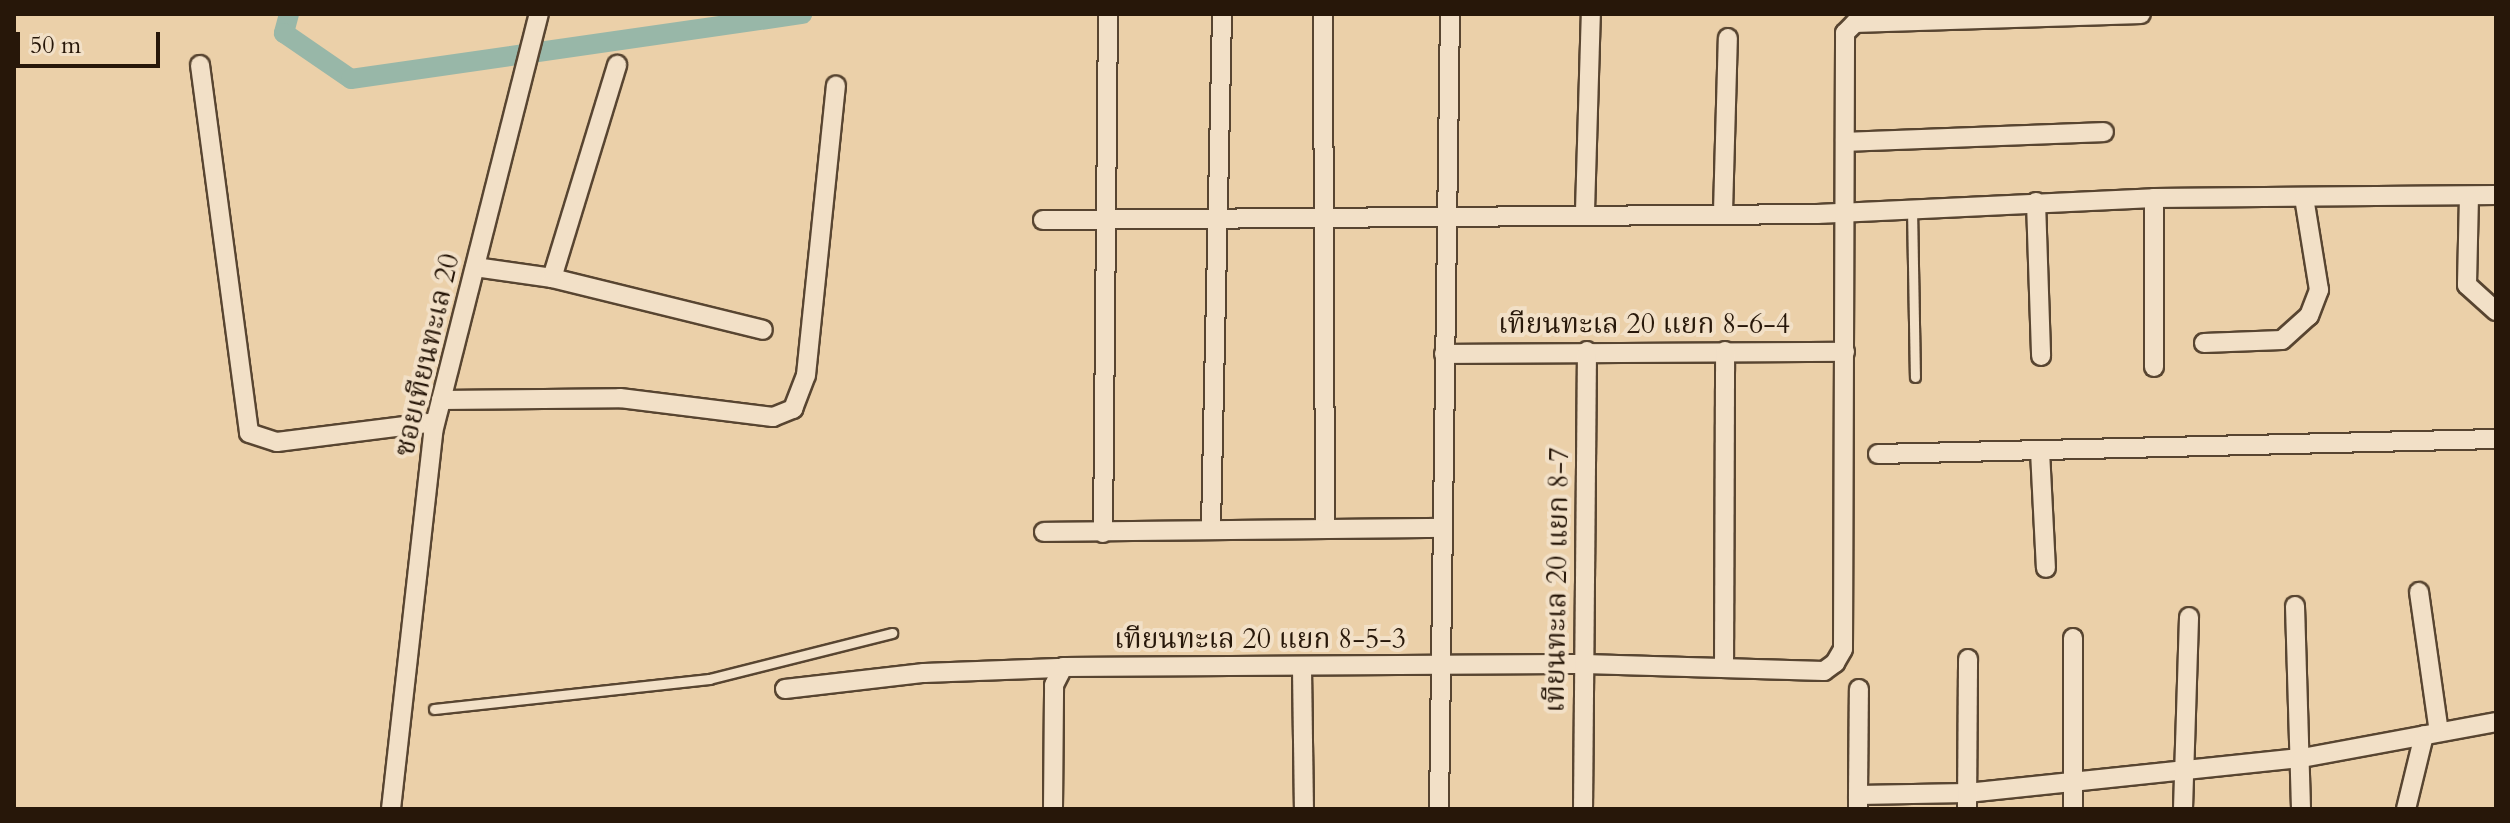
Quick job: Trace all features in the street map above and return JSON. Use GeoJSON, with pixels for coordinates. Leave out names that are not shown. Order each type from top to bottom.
{"type":"FeatureCollection","features":[{"type":"Feature","properties":{"kind":"street","name":"ซอยเทียนทะเล 20"},"geometry":{"type":"LineString","coordinates":[[391,809],[406,711],[435,422],[529,67],[539,14]]}},
{"type":"Feature","properties":{"kind":"street"},"geometry":{"type":"LineString","coordinates":[[1103,533],[1108,14]]}},
{"type":"Feature","properties":{"kind":"street"},"geometry":{"type":"LineString","coordinates":[[1211,527],[1222,14]]}},
{"type":"Feature","properties":{"kind":"street"},"geometry":{"type":"LineString","coordinates":[[1323,14],[1321,215],[1325,528]]}},
{"type":"Feature","properties":{"kind":"street"},"geometry":{"type":"LineString","coordinates":[[1439,809],[1450,14]]}},
{"type":"Feature","properties":{"kind":"street"},"geometry":{"type":"LineString","coordinates":[[1585,211],[1591,14]]}},
{"type":"Feature","properties":{"kind":"street"},"geometry":{"type":"LineString","coordinates":[[1845,352],[1845,33],[1855,23],[2141,14]]}},
{"type":"Feature","properties":{"kind":"street"},"geometry":{"type":"LineString","coordinates":[[1723,212],[1728,38]]}},
{"type":"Feature","properties":{"kind":"street"},"geometry":{"type":"LineString","coordinates":[[200,65],[249,433],[277,442],[435,422]]}},
{"type":"Feature","properties":{"kind":"street"},"geometry":{"type":"LineString","coordinates":[[552,278],[617,65]]}},
{"type":"Feature","properties":{"kind":"street"},"geometry":{"type":"LineString","coordinates":[[441,400],[620,398],[773,417],[793,409],[806,375],[836,86]]}},
{"type":"Feature","properties":{"kind":"street"},"geometry":{"type":"LineString","coordinates":[[1845,142],[2104,132]]}},
{"type":"Feature","properties":{"kind":"street"},"geometry":{"type":"LineString","coordinates":[[1043,220],[1585,211],[1846,212],[2154,198],[2496,195]]}},
{"type":"Feature","properties":{"kind":"street"},"geometry":{"type":"LineString","coordinates":[[2469,196],[2467,285],[2496,311]]}},
{"type":"Feature","properties":{"kind":"street"},"geometry":{"type":"LineString","coordinates":[[2204,343],[2282,340],[2309,316],[2319,290],[2304,197]]}},
{"type":"Feature","properties":{"kind":"street"},"geometry":{"type":"LineString","coordinates":[[2154,198],[2154,367]]}},
{"type":"Feature","properties":{"kind":"street"},"geometry":{"type":"LineString","coordinates":[[2036,202],[2041,356]]}},
{"type":"Feature","properties":{"kind":"street"},"geometry":{"type":"LineString","coordinates":[[475,267],[552,278],[763,330]]}},
{"type":"Feature","properties":{"kind":"street","name":"เทียนทะเล 20 แยก 8-7"},"geometry":{"type":"LineString","coordinates":[[1583,809],[1587,351]]}},
{"type":"Feature","properties":{"kind":"street"},"geometry":{"type":"LineString","coordinates":[[1724,667],[1725,351]]}},
{"type":"Feature","properties":{"kind":"street","name":"เทียนทะเล 20 แยก 8-6-4"},"geometry":{"type":"LineString","coordinates":[[1444,354],[1845,352]]}},
{"type":"Feature","properties":{"kind":"street","name":"เทียนทะเล 20 แยก 8-5-3"},"geometry":{"type":"LineString","coordinates":[[785,689],[924,673],[1080,666],[1302,669],[1584,664],[1824,671],[1843,649],[1845,352]]}},
{"type":"Feature","properties":{"kind":"street"},"geometry":{"type":"LineString","coordinates":[[1878,454],[2496,439]]}},
{"type":"Feature","properties":{"kind":"street"},"geometry":{"type":"LineString","coordinates":[[2040,451],[2046,568]]}},
{"type":"Feature","properties":{"kind":"street"},"geometry":{"type":"LineString","coordinates":[[1044,532],[1103,533],[1211,527],[1442,528]]}},
{"type":"Feature","properties":{"kind":"street"},"geometry":{"type":"LineString","coordinates":[[2406,809],[2431,734],[2419,592]]}},
{"type":"Feature","properties":{"kind":"street"},"geometry":{"type":"LineString","coordinates":[[2295,606],[2302,758],[2301,809]]}},
{"type":"Feature","properties":{"kind":"street"},"geometry":{"type":"LineString","coordinates":[[2183,809],[2189,617]]}},
{"type":"Feature","properties":{"kind":"street"},"geometry":{"type":"LineString","coordinates":[[2073,638],[2073,809]]}},
{"type":"Feature","properties":{"kind":"street"},"geometry":{"type":"LineString","coordinates":[[1967,801],[1968,659]]}},
{"type":"Feature","properties":{"kind":"street"},"geometry":{"type":"LineString","coordinates":[[1053,809],[1058,668]]}},
{"type":"Feature","properties":{"kind":"street"},"geometry":{"type":"LineString","coordinates":[[1302,669],[1304,809]]}},
{"type":"Feature","properties":{"kind":"street"},"geometry":{"type":"LineString","coordinates":[[1859,689],[1858,802],[1967,801],[2073,783],[2302,758],[2496,722]]}},
{"type":"Feature","properties":{"kind":"lane"},"geometry":{"type":"LineString","coordinates":[[1912,208],[1915,377]]}},
{"type":"Feature","properties":{"kind":"lane"},"geometry":{"type":"LineString","coordinates":[[434,709],[709,679],[892,633]]}},
{"type":"Feature","properties":{"kind":"waterway"},"geometry":{"type":"LineString","coordinates":[[289,14],[284,33],[351,79],[802,14]]}}]}
